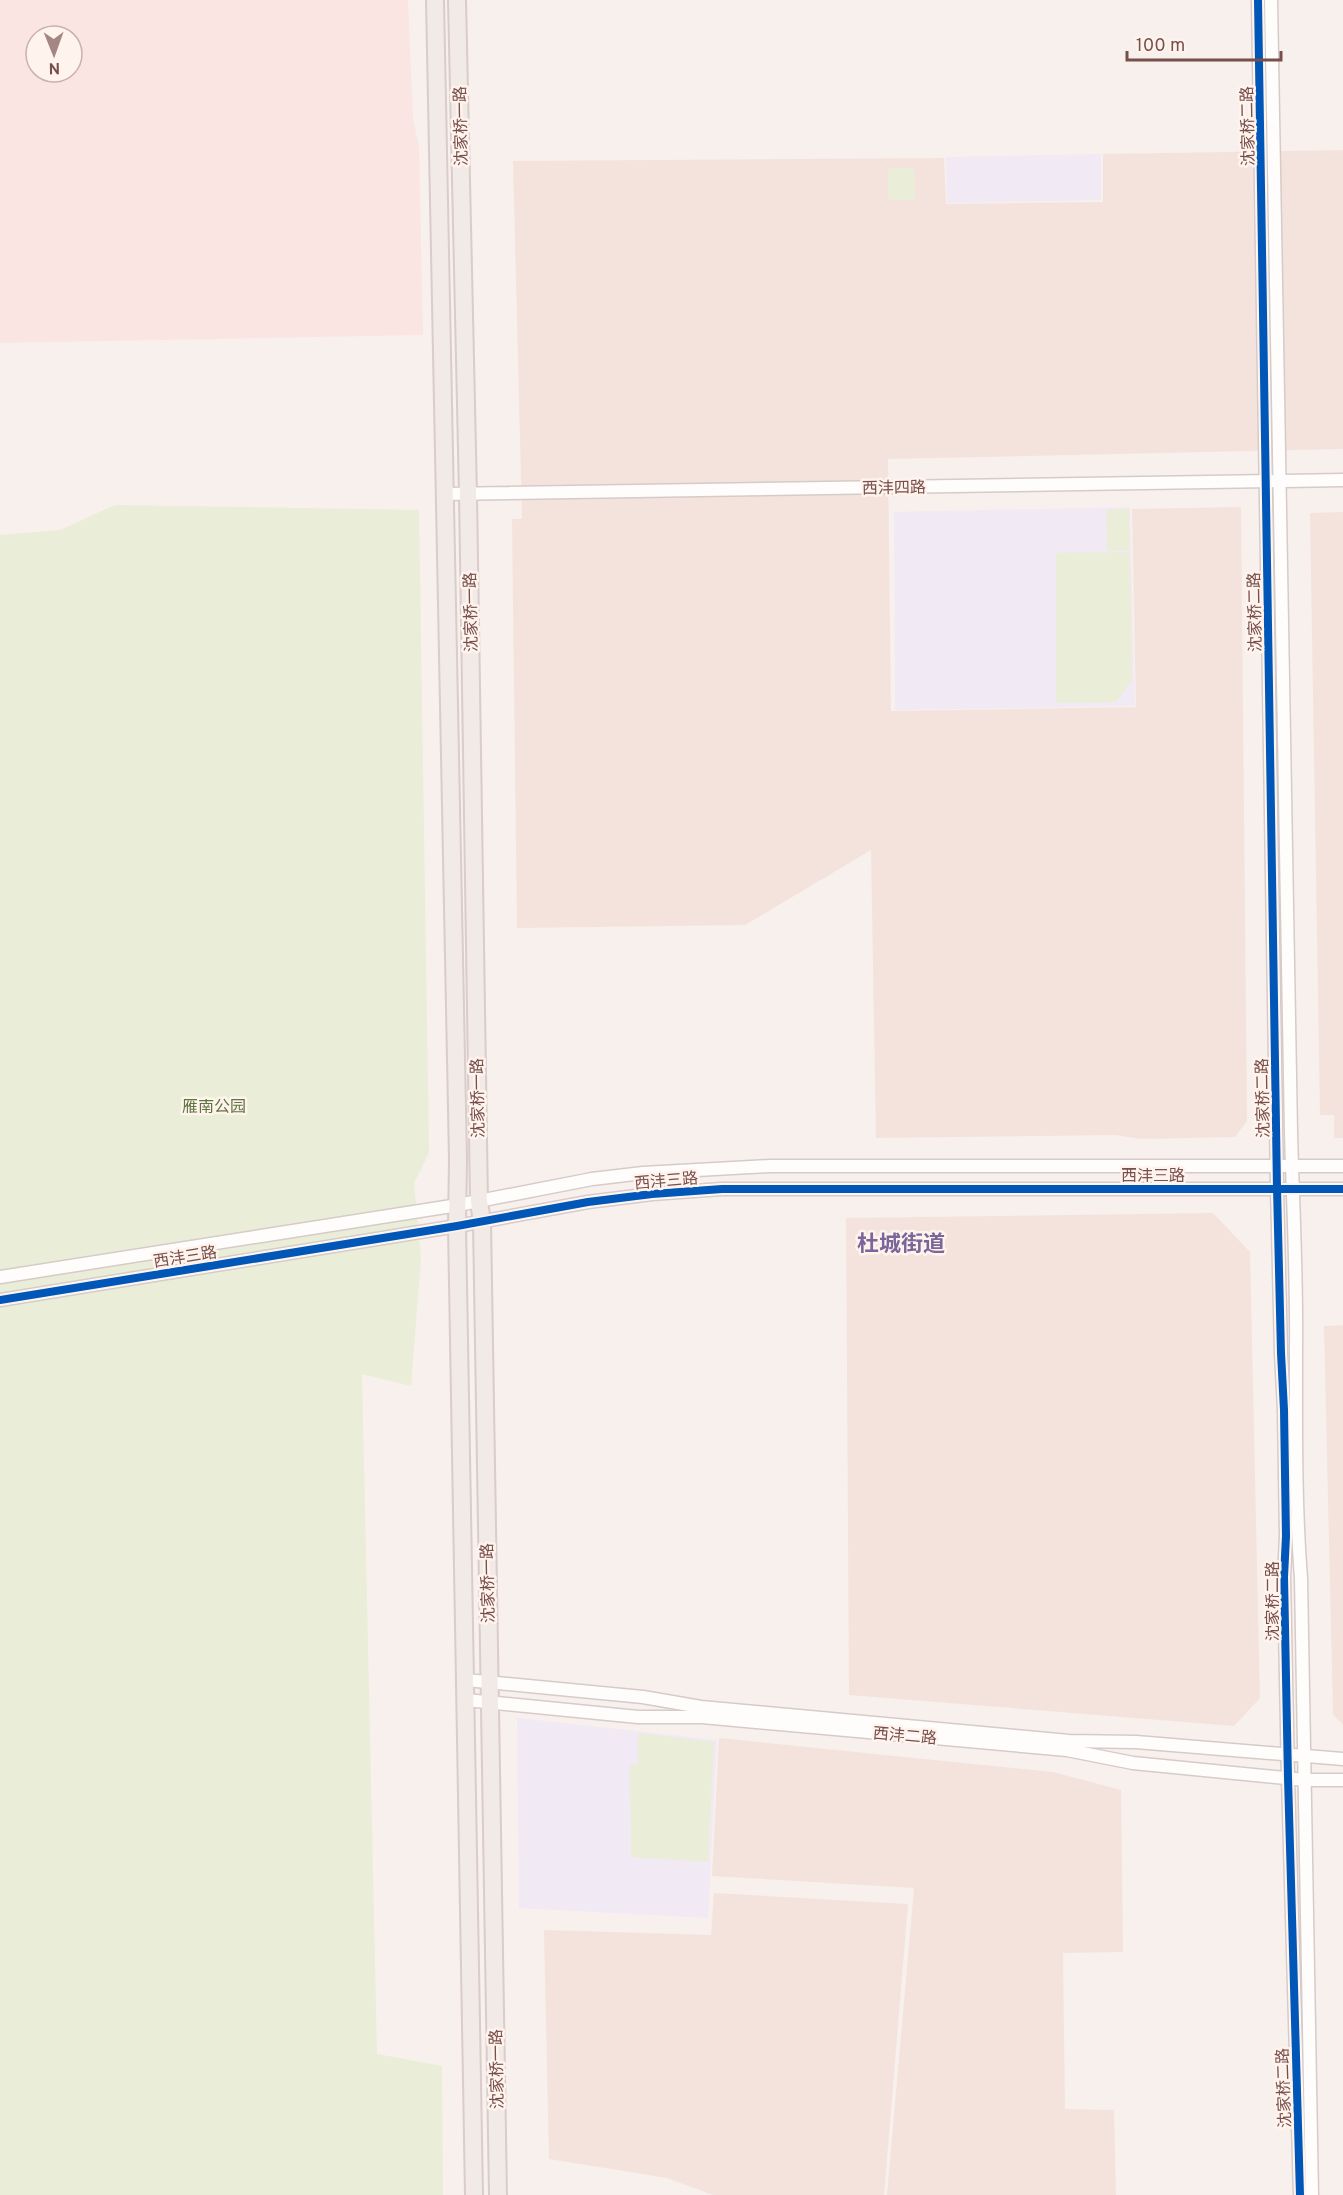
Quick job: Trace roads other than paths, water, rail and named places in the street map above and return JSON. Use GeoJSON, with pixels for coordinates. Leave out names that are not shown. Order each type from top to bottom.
{"type":"FeatureCollection","features":[{"type":"Feature","properties":{"kind":"main road","name":"沈家桥一路"},"geometry":{"type":"LineString","coordinates":[[435,0],[474,2195]]}},
{"type":"Feature","properties":{"kind":"main road","name":"沈家桥一路"},"geometry":{"type":"LineString","coordinates":[[457,0],[468,494],[479,1202],[482,1222],[498,2195]]}},
{"type":"Feature","properties":{"kind":"street","name":"沈家桥二路"},"geometry":{"type":"LineString","coordinates":[[1258,0],[1277,1188],[1285,1422],[1284,1577],[1300,2195]]}},
{"type":"Feature","properties":{"kind":"street","name":"沈家桥二路"},"geometry":{"type":"LineString","coordinates":[[1271,0],[1278,481],[1294,1189],[1297,1535],[1301,1578],[1312,2195]]}},
{"type":"Feature","properties":{"kind":"street","name":"西沣四路"},"geometry":{"type":"LineString","coordinates":[[445,494],[1343,480]]}},
{"type":"Feature","properties":{"kind":"street","name":"西沣三路"},"geometry":{"type":"LineString","coordinates":[[0,1277],[479,1202],[592,1179],[719,1167],[1343,1166]]}},
{"type":"Feature","properties":{"kind":"street","name":"西沣三路"},"geometry":{"type":"LineString","coordinates":[[0,1299],[482,1222],[588,1202],[652,1194],[722,1189],[1343,1189]]}},
{"type":"Feature","properties":{"kind":"street","name":"西沣二路"},"geometry":{"type":"LineString","coordinates":[[465,1680],[643,1697],[701,1707],[1045,1739],[1136,1742],[1343,1759]]}},
{"type":"Feature","properties":{"kind":"street","name":"西沣二路"},"geometry":{"type":"LineString","coordinates":[[466,1700],[638,1717],[702,1717],[1067,1750],[1133,1763],[1305,1780],[1343,1780]]}},
{"type":"Feature","properties":{"kind":"district","name":"杜城街道"},"geometry":{"type":"Point","coordinates":[901,1243]}},
{"type":"Feature","properties":{"kind":"park label","name":"雁南公园"},"geometry":{"type":"Point","coordinates":[214,1106]}}]}
